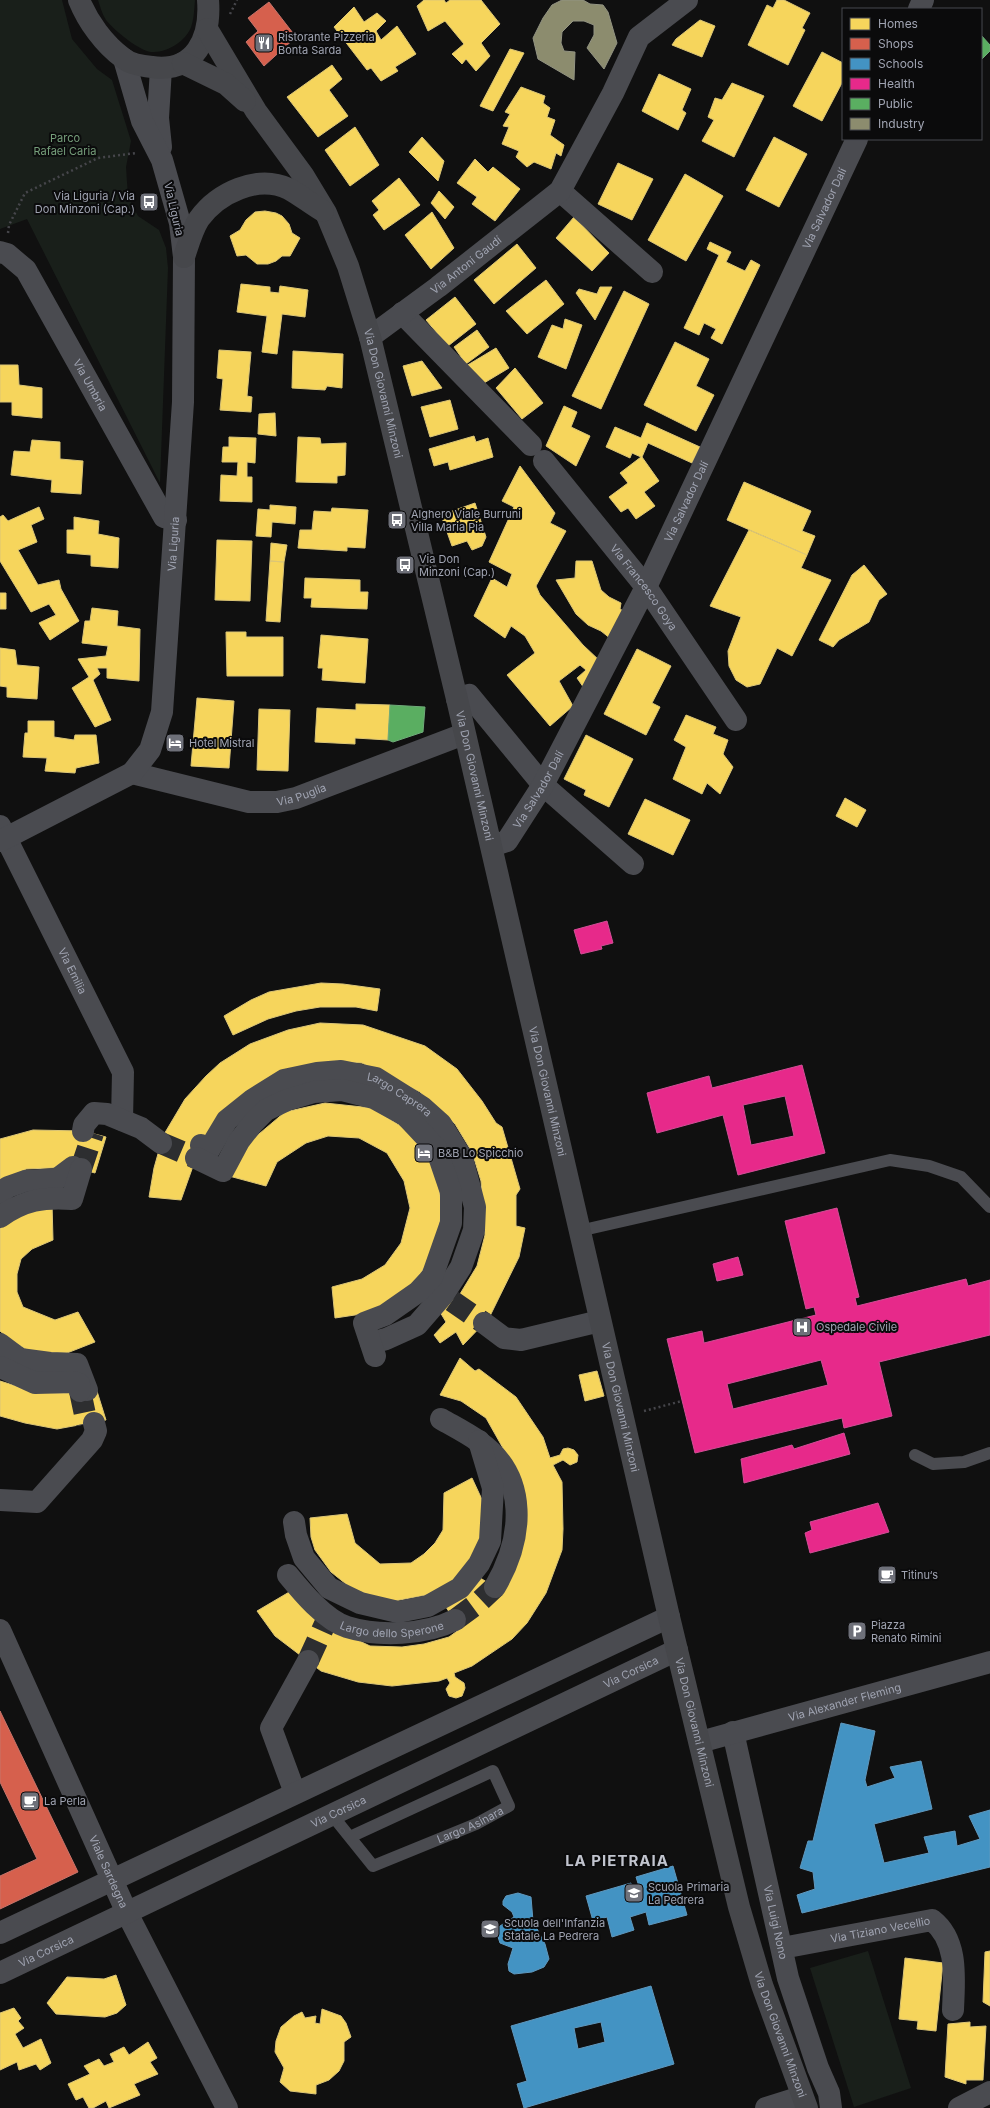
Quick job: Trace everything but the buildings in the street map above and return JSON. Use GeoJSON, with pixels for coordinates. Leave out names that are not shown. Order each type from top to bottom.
{"type":"FeatureCollection","features":[{"type":"Feature","properties":{"kind":"main road"},"geometry":{"type":"LineString","coordinates":[[79,0],[106,43],[124,59],[139,65],[161,68],[169,68],[184,63],[194,53],[203,41],[211,10]]}},
{"type":"Feature","properties":{"kind":"main road","name":"Via Don Giovanni Minzoni"},"geometry":{"type":"LineString","coordinates":[[211,10],[256,111]]}},
{"type":"Feature","properties":{"kind":"main road","name":"Via Don Giovanni Minzoni"},"geometry":{"type":"LineString","coordinates":[[184,63],[226,84],[256,111],[303,174],[326,213],[348,266],[370,337],[492,846],[676,1650],[700,1742],[745,1929],[762,1985],[804,2102]]}},
{"type":"Feature","properties":{"kind":"main road"},"geometry":{"type":"LineString","coordinates":[[184,257],[199,220],[218,199],[248,185],[273,185],[288,189],[326,213]]}},
{"type":"Feature","properties":{"kind":"street","name":"Via Antoni Gaudí"},"geometry":{"type":"LineString","coordinates":[[370,337],[438,287],[560,191],[613,94],[639,37],[687,0]]}},
{"type":"Feature","properties":{"kind":"street","name":"Via Liguria"},"geometry":{"type":"LineString","coordinates":[[124,59],[142,121],[162,160]]}},
{"type":"Feature","properties":{"kind":"street","name":"Via Liguria"},"geometry":{"type":"LineString","coordinates":[[2,835],[132,773],[150,750],[162,712],[183,402],[184,257],[180,223],[162,160],[158,118],[161,68]]}},
{"type":"Feature","properties":{"kind":"street","name":"Via Salvador Dalí"},"geometry":{"type":"LineString","coordinates":[[492,846],[507,842],[542,785],[646,587],[857,140]]}},
{"type":"Feature","properties":{"kind":"street"},"geometry":{"type":"LineString","coordinates":[[560,191],[652,272]]}},
{"type":"Feature","properties":{"kind":"street","name":"Via Umbria"},"geometry":{"type":"LineString","coordinates":[[0,252],[7,254],[26,270],[164,518],[176,520]]}},
{"type":"Feature","properties":{"kind":"street","name":"Via Francesco Goya"},"geometry":{"type":"LineString","coordinates":[[402,313],[537,453],[646,587],[736,720]]}},
{"type":"Feature","properties":{"kind":"street","name":"Via Don Giovanni Minzoni"},"geometry":{"type":"LineString","coordinates":[[457,699],[469,695],[542,785],[633,864]]}},
{"type":"Feature","properties":{"kind":"street","name":"Via Puglia"},"geometry":{"type":"LineString","coordinates":[[132,773],[249,802],[277,802],[296,798],[464,734]]}},
{"type":"Feature","properties":{"kind":"street","name":"Via Emilia"},"geometry":{"type":"LineString","coordinates":[[2,835],[123,1072],[131,1124]]}},
{"type":"Feature","properties":{"kind":"street","name":"Largo Caprera"},"geometry":{"type":"LineString","coordinates":[[198,1152],[209,1150],[227,1120],[252,1100],[284,1080],[317,1073],[341,1071],[376,1078],[422,1107],[441,1124],[462,1158],[475,1207],[474,1230],[461,1267],[417,1325],[386,1339],[370,1341]]}},
{"type":"Feature","properties":{"kind":"street"},"geometry":{"type":"LineString","coordinates":[[90,1126],[107,1114],[164,1136]]}},
{"type":"Feature","properties":{"kind":"street"},"geometry":{"type":"LineString","coordinates":[[0,1193],[8,1187],[25,1181],[57,1179],[77,1168],[72,1199],[36,1199],[14,1207],[0,1217]]}},
{"type":"Feature","properties":{"kind":"street"},"geometry":{"type":"LineString","coordinates":[[484,1323],[504,1338],[521,1340],[600,1321]]}},
{"type":"Feature","properties":{"kind":"street"},"geometry":{"type":"LineString","coordinates":[[0,1344],[20,1359],[50,1363],[77,1364],[83,1390],[79,1384],[72,1382],[34,1383],[0,1367]]}},
{"type":"Feature","properties":{"kind":"street"},"geometry":{"type":"LineString","coordinates":[[441,1419],[479,1441],[503,1465],[514,1490],[518,1521],[511,1554],[495,1587]]}},
{"type":"Feature","properties":{"kind":"street"},"geometry":{"type":"LineString","coordinates":[[0,1500],[37,1502],[91,1429]]}},
{"type":"Feature","properties":{"kind":"street","name":"Largo dello Sperone"},"geometry":{"type":"LineString","coordinates":[[294,1522],[296,1535],[304,1558],[329,1588],[360,1603],[398,1612],[428,1606],[460,1588],[479,1564],[490,1541],[493,1488],[479,1441]]}},
{"type":"Feature","properties":{"kind":"street","name":"Largo dello Sperone"},"geometry":{"type":"LineString","coordinates":[[288,1574],[327,1620],[347,1627],[379,1632],[414,1632],[439,1628],[455,1620]]}},
{"type":"Feature","properties":{"kind":"street","name":"Largo dello Sperone"},"geometry":{"type":"LineString","coordinates":[[327,1620],[343,1595]]}},
{"type":"Feature","properties":{"kind":"street"},"geometry":{"type":"LineString","coordinates":[[0,1933],[669,1617]]}},
{"type":"Feature","properties":{"kind":"street","name":"Viale Sardegna"},"geometry":{"type":"LineString","coordinates":[[0,1630],[127,1913],[227,2108]]}},
{"type":"Feature","properties":{"kind":"street","name":"Via Corsica"},"geometry":{"type":"LineString","coordinates":[[0,1973],[676,1650]]}},
{"type":"Feature","properties":{"kind":"street"},"geometry":{"type":"LineString","coordinates":[[295,1793],[271,1728],[308,1661]]}},
{"type":"Feature","properties":{"kind":"street","name":"Via Alexander Fleming"},"geometry":{"type":"LineString","coordinates":[[700,1742],[990,1662]]}},
{"type":"Feature","properties":{"kind":"street","name":"Via Luigi Nono"},"geometry":{"type":"LineString","coordinates":[[733,1732],[788,1978],[818,2068],[829,2092],[831,2108]]}},
{"type":"Feature","properties":{"kind":"street","name":"Via Tiziano Vecellio"},"geometry":{"type":"LineString","coordinates":[[782,1948],[932,1920],[944,1933],[954,1963],[953,2010]]}},
{"type":"Feature","properties":{"kind":"street"},"geometry":{"type":"LineString","coordinates":[[766,2108],[804,2102]]}},
{"type":"Feature","properties":{"kind":"lane"},"geometry":{"type":"LineString","coordinates":[[579,1231],[890,1160],[929,1166],[961,1177],[990,1207]]}},
{"type":"Feature","properties":{"kind":"lane"},"geometry":{"type":"LineString","coordinates":[[915,1455],[933,1464],[964,1462],[990,1453]]}},
{"type":"Feature","properties":{"kind":"lane","name":"Largo Asinara"},"geometry":{"type":"LineString","coordinates":[[332,1815],[373,1866],[476,1824],[509,1806],[493,1771],[350,1837]]}},
{"type":"Feature","properties":{"kind":"path"},"geometry":{"type":"LineString","coordinates":[[9,225],[25,193],[98,158],[129,155]]}},
{"type":"Feature","properties":{"kind":"path"},"geometry":{"type":"LineString","coordinates":[[644,1411],[682,1401]]}},
{"type":"Feature","properties":{"kind":"green space","name":"Parco Rafael Caria"},"geometry":{"type":"Polygon","coordinates":[[[0,0],[62,0],[72,39],[97,69],[112,80],[131,141],[126,167],[128,197],[138,216],[159,230],[166,248],[168,268],[160,483],[27,219],[0,229],[0,0]]]}},
{"type":"Feature","properties":{"kind":"green space"},"geometry":{"type":"Polygon","coordinates":[[[98,0],[195,0],[193,22],[188,33],[176,45],[166,50],[151,52],[133,44],[120,34],[106,20],[98,0]]]}},
{"type":"Feature","properties":{"kind":"green space"},"geometry":{"type":"Polygon","coordinates":[[[868,1951],[911,2088],[854,2107],[810,1968],[868,1951]]]}},
{"type":"Feature","properties":{"kind":"tunnel"},"geometry":{"type":"LineString","coordinates":[[81,1169],[93,1133]]}},
{"type":"Feature","properties":{"kind":"tunnel"},"geometry":{"type":"LineString","coordinates":[[161,1143],[196,1158]]}},
{"type":"Feature","properties":{"kind":"tunnel"},"geometry":{"type":"LineString","coordinates":[[452,1301],[484,1323]]}},
{"type":"Feature","properties":{"kind":"tunnel"},"geometry":{"type":"LineString","coordinates":[[80,1391],[87,1424]]}},
{"type":"Feature","properties":{"kind":"tunnel"},"geometry":{"type":"LineString","coordinates":[[455,1620],[478,1603],[495,1587]]}},
{"type":"Feature","properties":{"kind":"tunnel"},"geometry":{"type":"LineString","coordinates":[[308,1661],[325,1624]]}},
{"type":"Feature","properties":{"kind":"place","name":"Ristorante Pizzeria Bonta Sarda"},"geometry":{"type":"Point","coordinates":[264,43]}},
{"type":"Feature","properties":{"kind":"place","name":"Via Liguria / Via Don Minzoni (Cap.)"},"geometry":{"type":"Point","coordinates":[149,202]}},
{"type":"Feature","properties":{"kind":"place","name":"Alghero Viale Burruni Villa Maria Pia"},"geometry":{"type":"Point","coordinates":[397,520]}},
{"type":"Feature","properties":{"kind":"place","name":"Via Don Minzoni (Cap.)"},"geometry":{"type":"Point","coordinates":[405,565]}},
{"type":"Feature","properties":{"kind":"place","name":"Hotel Mistral"},"geometry":{"type":"Point","coordinates":[175,743]}},
{"type":"Feature","properties":{"kind":"place","name":"B&B Lo Spicchio"},"geometry":{"type":"Point","coordinates":[424,1153]}},
{"type":"Feature","properties":{"kind":"place","name":"Ospedale Civile"},"geometry":{"type":"Point","coordinates":[802,1327]}},
{"type":"Feature","properties":{"kind":"place","name":"Titinu‘s"},"geometry":{"type":"Point","coordinates":[887,1575]}},
{"type":"Feature","properties":{"kind":"place","name":"Piazza Renato Rimini"},"geometry":{"type":"Point","coordinates":[857,1631]}},
{"type":"Feature","properties":{"kind":"place","name":"La Perla"},"geometry":{"type":"Point","coordinates":[30,1801]}},
{"type":"Feature","properties":{"kind":"place","name":"Scuola Primaria La Pedrera"},"geometry":{"type":"Point","coordinates":[634,1893]}},
{"type":"Feature","properties":{"kind":"place","name":"Scuola dell'Infanzia Statale La Pedrera"},"geometry":{"type":"Point","coordinates":[490,1929]}},
{"type":"Feature","properties":{"kind":"district","name":"LA PIETRAIA"},"geometry":{"type":"Point","coordinates":[617,1861]}}]}
